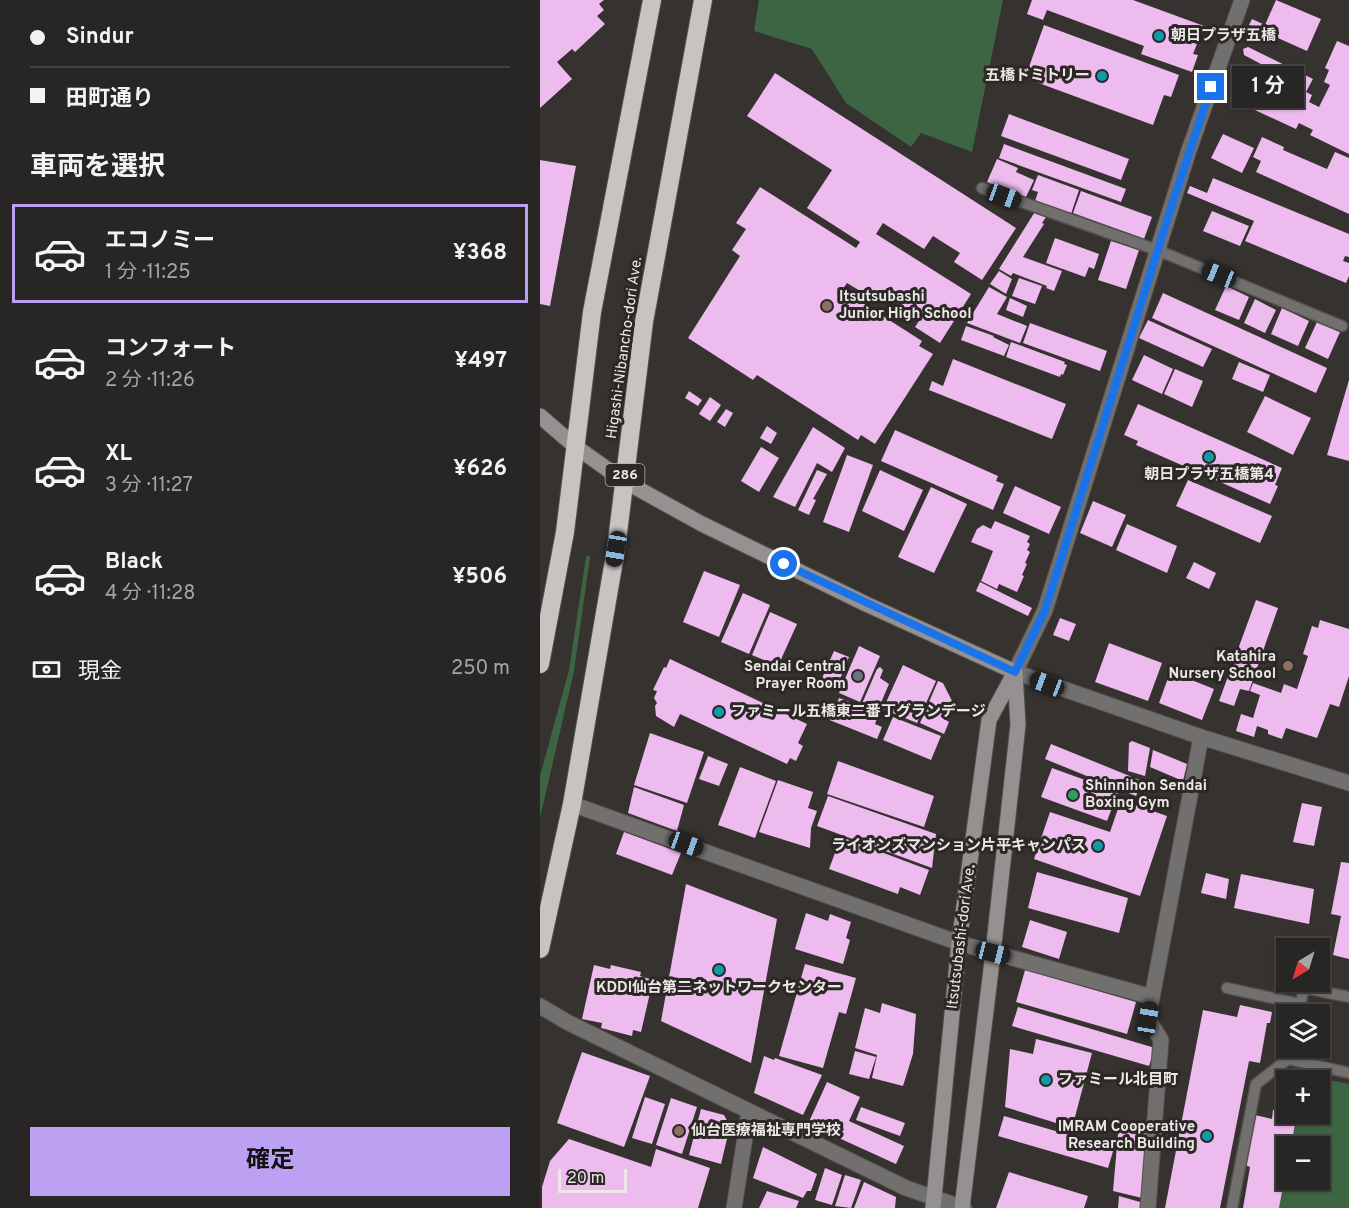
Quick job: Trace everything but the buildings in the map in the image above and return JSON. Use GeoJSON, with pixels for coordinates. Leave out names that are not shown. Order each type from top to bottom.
{"type":"FeatureCollection","features":[{"type":"Feature","properties":{"kind":"highway"},"geometry":{"type":"LineString","coordinates":[[540,664],[565,532],[592,312],[652,0]]}},
{"type":"Feature","properties":{"kind":"highway","name":"Higashi-Nibancho-dori Ave."},"geometry":{"type":"LineString","coordinates":[[540,949],[572,804],[616,549],[644,322],[703,0]]}},
{"type":"Feature","properties":{"kind":"street"},"geometry":{"type":"LineString","coordinates":[[1015,672],[1045,610],[1188,153],[1242,0]]}},
{"type":"Feature","properties":{"kind":"street"},"geometry":{"type":"LineString","coordinates":[[540,416],[576,447],[624,481],[702,524],[866,604],[1015,672],[1201,737],[1349,783]]}},
{"type":"Feature","properties":{"kind":"street","name":"Itsutsubashi-dori Ave."},"geometry":{"type":"LineString","coordinates":[[934,1203],[960,944],[989,720],[1015,672]]}},
{"type":"Feature","properties":{"kind":"street","name":"Itsutsubashi-dori Ave."},"geometry":{"type":"LineString","coordinates":[[962,1208],[1018,725],[1015,672]]}},
{"type":"Feature","properties":{"kind":"street"},"geometry":{"type":"LineString","coordinates":[[1148,1208],[1161,1040],[1148,1019],[1201,737]]}},
{"type":"Feature","properties":{"kind":"street"},"geometry":{"type":"LineString","coordinates":[[572,804],[960,944],[1152,997]]}},
{"type":"Feature","properties":{"kind":"street"},"geometry":{"type":"LineString","coordinates":[[540,1006],[934,1203],[962,1208]]}},
{"type":"Feature","properties":{"kind":"street"},"geometry":{"type":"LineString","coordinates":[[734,1208],[749,1112]]}},
{"type":"Feature","properties":{"kind":"lane"},"geometry":{"type":"LineString","coordinates":[[982,188],[1157,250],[1342,326]]}},
{"type":"Feature","properties":{"kind":"lane"},"geometry":{"type":"LineString","coordinates":[[1227,988],[1282,1004]]}},
{"type":"Feature","properties":{"kind":"lane"},"geometry":{"type":"LineString","coordinates":[[1300,1004],[1304,988],[1349,998]]}},
{"type":"Feature","properties":{"kind":"lane"},"geometry":{"type":"LineString","coordinates":[[1232,1208],[1256,1084],[1288,1059],[1349,1073]]}},
{"type":"Feature","properties":{"kind":"green space"},"geometry":{"type":"Polygon","coordinates":[[[759,0],[1003,0],[972,152],[921,133],[911,147],[846,103],[812,49],[754,31],[759,0]]]}},
{"type":"Feature","properties":{"kind":"green space"},"geometry":{"type":"Polygon","coordinates":[[[588,555],[590,557],[574,671],[540,818],[540,776],[569,670],[588,555]]]}},
{"type":"Feature","properties":{"kind":"green space"},"geometry":{"type":"Polygon","coordinates":[[[1330,1080],[1349,1084],[1349,1208],[1279,1208],[1283,1190],[1330,1190],[1330,1136],[1293,1136],[1296,1124],[1330,1124],[1330,1080]]]}},
{"type":"Feature","properties":{"kind":"place","name":"朝日プラザ五橋"},"geometry":{"type":"Point","coordinates":[1159,36]}},
{"type":"Feature","properties":{"kind":"place","name":"五橋ドミトリー"},"geometry":{"type":"Point","coordinates":[1102,76]}},
{"type":"Feature","properties":{"kind":"place","name":"Itsutsubashi Junior High School"},"geometry":{"type":"Point","coordinates":[827,306]}},
{"type":"Feature","properties":{"kind":"place","name":"朝日プラザ五橋第4"},"geometry":{"type":"Point","coordinates":[1209,457]}},
{"type":"Feature","properties":{"kind":"place","name":"Katahira Nursery School"},"geometry":{"type":"Point","coordinates":[1288,666]}},
{"type":"Feature","properties":{"kind":"place","name":"Sendai Central Prayer Room"},"geometry":{"type":"Point","coordinates":[858,676]}},
{"type":"Feature","properties":{"kind":"place","name":"ファミール五橋東二番丁グランデージ"},"geometry":{"type":"Point","coordinates":[719,712]}},
{"type":"Feature","properties":{"kind":"place","name":"Shinnihon Sendai Boxing Gym"},"geometry":{"type":"Point","coordinates":[1073,795]}},
{"type":"Feature","properties":{"kind":"place","name":"ライオンズマンション片平キャンパス"},"geometry":{"type":"Point","coordinates":[1098,846]}},
{"type":"Feature","properties":{"kind":"place","name":"KDDI仙台第二ネットワークセンター"},"geometry":{"type":"Point","coordinates":[719,970]}},
{"type":"Feature","properties":{"kind":"place","name":"ファミール北目町"},"geometry":{"type":"Point","coordinates":[1046,1080]}},
{"type":"Feature","properties":{"kind":"place","name":"仙台医療福祉専門学校"},"geometry":{"type":"Point","coordinates":[679,1131]}},
{"type":"Feature","properties":{"kind":"place","name":"IMRAM Cooperative Research Building"},"geometry":{"type":"Point","coordinates":[1207,1136]}},
{"type":"Feature","properties":{"kind":"route"},"geometry":{"type":"LineString","coordinates":[[784,564],[1015,672],[1045,610],[1188,153],[1211,87]]}}]}
